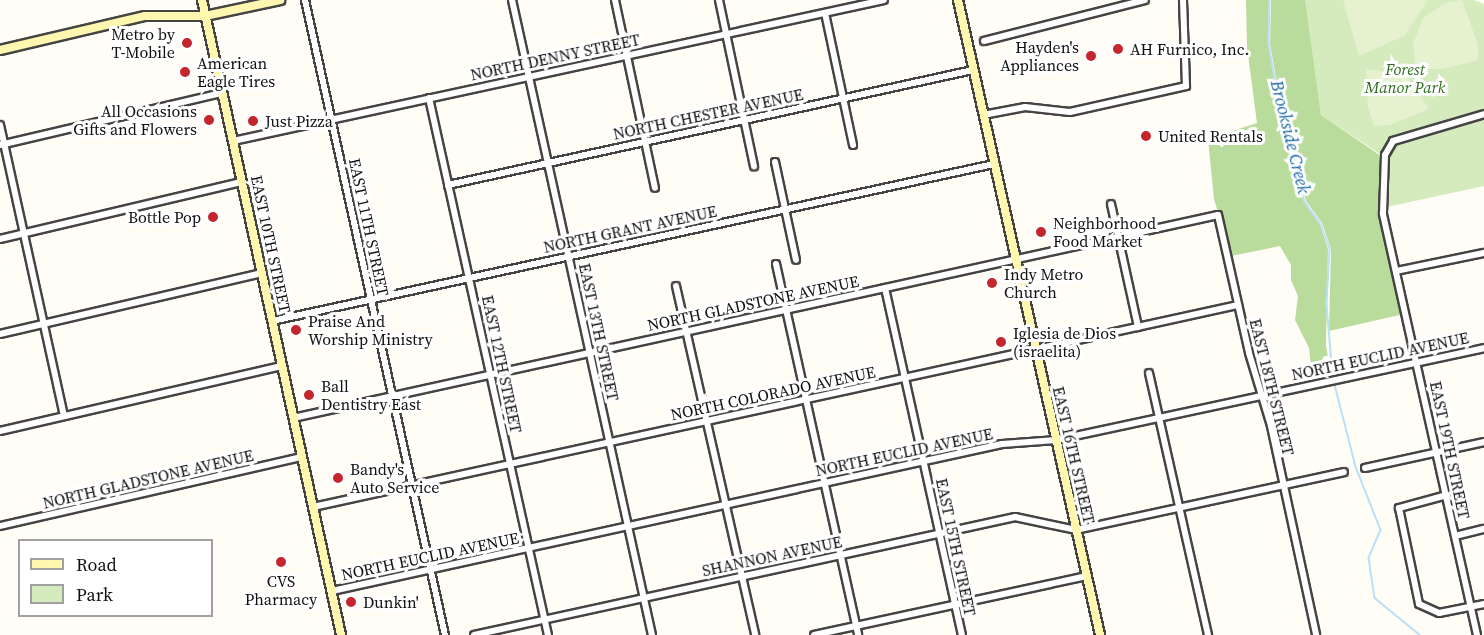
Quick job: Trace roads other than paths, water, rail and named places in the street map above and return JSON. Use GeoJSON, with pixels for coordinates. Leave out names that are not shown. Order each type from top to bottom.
{"type":"FeatureCollection","features":[{"type":"Feature","properties":{"kind":"main road","name":"EAST 10TH STREET"},"geometry":{"type":"LineString","coordinates":[[202,0],[341,635]]}},
{"type":"Feature","properties":{"kind":"main road"},"geometry":{"type":"LineString","coordinates":[[0,50],[145,16],[205,16],[280,0]]}},
{"type":"Feature","properties":{"kind":"main road","name":"EAST 16TH STREET"},"geometry":{"type":"LineString","coordinates":[[958,0],[1100,635]]}},
{"type":"Feature","properties":{"kind":"street","name":"EAST 11TH STREET"},"geometry":{"type":"LineString","coordinates":[[305,0],[445,635]]}},
{"type":"Feature","properties":{"kind":"street","name":"EAST 13TH STREET"},"geometry":{"type":"LineString","coordinates":[[512,0],[652,635]]}},
{"type":"Feature","properties":{"kind":"street"},"geometry":{"type":"LineString","coordinates":[[615,0],[655,188]]}},
{"type":"Feature","properties":{"kind":"street"},"geometry":{"type":"LineString","coordinates":[[719,0],[754,166]]}},
{"type":"Feature","properties":{"kind":"street","name":"NORTH DENNY STREET"},"geometry":{"type":"LineString","coordinates":[[233,141],[884,0]]}},
{"type":"Feature","properties":{"kind":"street"},"geometry":{"type":"LineString","coordinates":[[984,41],[1145,0]]}},
{"type":"Feature","properties":{"kind":"street"},"geometry":{"type":"LineString","coordinates":[[983,115],[1025,107],[1068,112],[1186,86],[1183,0]]}},
{"type":"Feature","properties":{"kind":"street"},"geometry":{"type":"LineString","coordinates":[[825,13],[853,145]]}},
{"type":"Feature","properties":{"kind":"street","name":"NORTH CHESTER AVENUE"},"geometry":{"type":"LineString","coordinates":[[448,185],[973,70]]}},
{"type":"Feature","properties":{"kind":"street"},"geometry":{"type":"LineString","coordinates":[[2,144],[222,93]]}},
{"type":"Feature","properties":{"kind":"street","name":"EAST 12TH STREET"},"geometry":{"type":"LineString","coordinates":[[429,98],[548,635]]}},
{"type":"Feature","properties":{"kind":"street","name":"EAST 19TH STREET"},"geometry":{"type":"LineString","coordinates":[[1477,635],[1383,213],[1385,155],[1390,145],[1404,135],[1484,114]]}},
{"type":"Feature","properties":{"kind":"street"},"geometry":{"type":"LineString","coordinates":[[0,125],[2,144],[64,416]]}},
{"type":"Feature","properties":{"kind":"street"},"geometry":{"type":"LineString","coordinates":[[775,162],[796,260]]}},
{"type":"Feature","properties":{"kind":"street","name":"NORTH GRANT AVENUE"},"geometry":{"type":"LineString","coordinates":[[272,321],[994,164]]}},
{"type":"Feature","properties":{"kind":"street"},"geometry":{"type":"LineString","coordinates":[[0,239],[242,182]]}},
{"type":"Feature","properties":{"kind":"street"},"geometry":{"type":"LineString","coordinates":[[1111,204],[1138,327]]}},
{"type":"Feature","properties":{"kind":"street","name":"NORTH GLADSTONE AVENUE"},"geometry":{"type":"LineString","coordinates":[[294,418],[1218,215]]}},
{"type":"Feature","properties":{"kind":"street","name":"EAST 18TH STREET"},"geometry":{"type":"LineString","coordinates":[[1218,215],[1260,396],[1271,426],[1316,635]]}},
{"type":"Feature","properties":{"kind":"street"},"geometry":{"type":"LineString","coordinates":[[1396,271],[1484,253]]}},
{"type":"Feature","properties":{"kind":"street"},"geometry":{"type":"LineString","coordinates":[[776,264],[858,635]]}},
{"type":"Feature","properties":{"kind":"street"},"geometry":{"type":"LineString","coordinates":[[0,334],[262,273]]}},
{"type":"Feature","properties":{"kind":"street"},"geometry":{"type":"LineString","coordinates":[[676,286],[755,635]]}},
{"type":"Feature","properties":{"kind":"street","name":"EAST 15TH STREET"},"geometry":{"type":"LineString","coordinates":[[885,288],[962,635]]}},
{"type":"Feature","properties":{"kind":"street","name":"NORTH COLORADO AVENUE"},"geometry":{"type":"LineString","coordinates":[[313,507],[1238,305]]}},
{"type":"Feature","properties":{"kind":"street","name":"NORTH EUCLID AVENUE"},"geometry":{"type":"LineString","coordinates":[[332,591],[1002,444],[1056,440],[1484,348]]}},
{"type":"Feature","properties":{"kind":"street"},"geometry":{"type":"LineString","coordinates":[[0,431],[282,366]]}},
{"type":"Feature","properties":{"kind":"street"},"geometry":{"type":"LineString","coordinates":[[1149,373],[1208,635]]}},
{"type":"Feature","properties":{"kind":"street"},"geometry":{"type":"LineString","coordinates":[[1365,468],[1484,442]]}},
{"type":"Feature","properties":{"kind":"street","name":"NORTH GLADSTONE AVENUE"},"geometry":{"type":"LineString","coordinates":[[0,526],[302,457]]}},
{"type":"Feature","properties":{"kind":"street"},"geometry":{"type":"LineString","coordinates":[[1076,530],[1344,472]]}},
{"type":"Feature","properties":{"kind":"street"},"geometry":{"type":"LineString","coordinates":[[1446,495],[1403,504],[1399,511],[1419,604],[1426,610],[1439,613],[1484,604]]}},
{"type":"Feature","properties":{"kind":"street","name":"SHANNON AVENUE"},"geometry":{"type":"LineString","coordinates":[[474,635],[1018,516],[1076,530]]}},
{"type":"Feature","properties":{"kind":"street"},"geometry":{"type":"LineString","coordinates":[[1455,536],[1484,530]]}},
{"type":"Feature","properties":{"kind":"street"},"geometry":{"type":"LineString","coordinates":[[814,635],[1086,576]]}},
{"type":"Feature","properties":{"kind":"waterway","name":"Brookside Creek"},"geometry":{"type":"LineString","coordinates":[[1270,0],[1269,44],[1285,135],[1305,202],[1321,224],[1330,249],[1327,305],[1333,375]]}},
{"type":"Feature","properties":{"kind":"waterway","name":"Brookside Creek"},"geometry":{"type":"LineString","coordinates":[[1335,385],[1356,467],[1381,530],[1369,558],[1375,598],[1420,635]]}},
{"type":"Feature","properties":{"kind":"place","name":"Metro by T-Mobile"},"geometry":{"type":"Point","coordinates":[187,43]}},
{"type":"Feature","properties":{"kind":"place","name":"AH Furnico, Inc."},"geometry":{"type":"Point","coordinates":[1118,49]}},
{"type":"Feature","properties":{"kind":"place","name":"Hayden's Appliances"},"geometry":{"type":"Point","coordinates":[1091,56]}},
{"type":"Feature","properties":{"kind":"place","name":"American Eagle Tires"},"geometry":{"type":"Point","coordinates":[185,72]}},
{"type":"Feature","properties":{"kind":"place","name":"All Occasions Gifts and Flowers"},"geometry":{"type":"Point","coordinates":[209,120]}},
{"type":"Feature","properties":{"kind":"place","name":"Just Pizza"},"geometry":{"type":"Point","coordinates":[253,121]}},
{"type":"Feature","properties":{"kind":"place","name":"United Rentals"},"geometry":{"type":"Point","coordinates":[1146,136]}},
{"type":"Feature","properties":{"kind":"place","name":"Bottle Pop"},"geometry":{"type":"Point","coordinates":[213,217]}},
{"type":"Feature","properties":{"kind":"place","name":"Neighborhood Food Market"},"geometry":{"type":"Point","coordinates":[1041,232]}},
{"type":"Feature","properties":{"kind":"place","name":"Indy Metro Church"},"geometry":{"type":"Point","coordinates":[992,283]}},
{"type":"Feature","properties":{"kind":"place","name":"Praise And Worship Ministry"},"geometry":{"type":"Point","coordinates":[296,330]}},
{"type":"Feature","properties":{"kind":"place","name":"Iglesia de Dios (israelita)"},"geometry":{"type":"Point","coordinates":[1001,342]}},
{"type":"Feature","properties":{"kind":"place","name":"Ball Dentistry East"},"geometry":{"type":"Point","coordinates":[309,395]}},
{"type":"Feature","properties":{"kind":"place","name":"Bandy's Auto Service"},"geometry":{"type":"Point","coordinates":[338,478]}},
{"type":"Feature","properties":{"kind":"place","name":"CVS Pharmacy"},"geometry":{"type":"Point","coordinates":[281,562]}},
{"type":"Feature","properties":{"kind":"place","name":"Dunkin'"},"geometry":{"type":"Point","coordinates":[351,602]}},
{"type":"Feature","properties":{"kind":"park label","name":"Forest Manor Park"},"geometry":{"type":"Point","coordinates":[1405,78]}}]}
